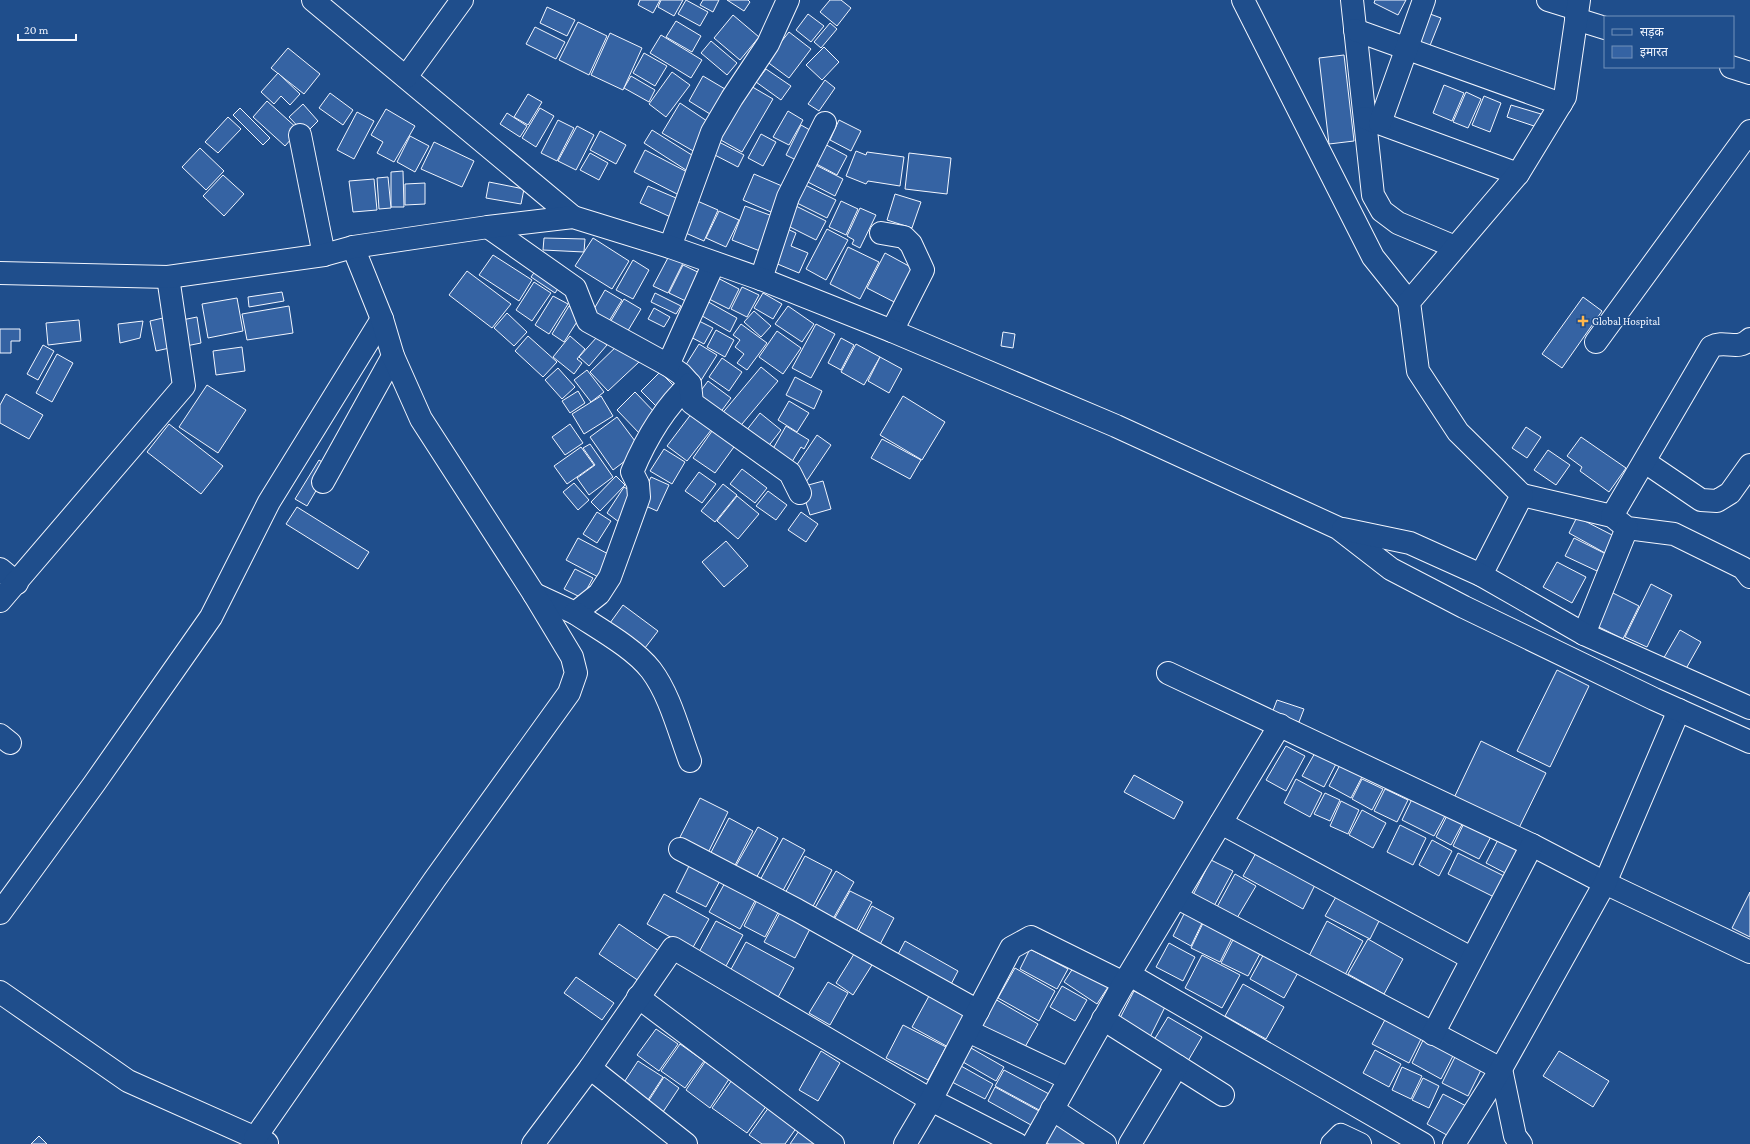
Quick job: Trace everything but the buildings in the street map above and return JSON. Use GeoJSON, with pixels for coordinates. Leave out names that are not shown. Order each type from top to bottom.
{"type":"FeatureCollection","features":[{"type":"Feature","properties":{"kind":"street"},"geometry":{"type":"LineString","coordinates":[[313,0],[573,217],[670,247],[761,279],[892,331],[1116,426],[1338,528],[1391,569],[1464,607],[1679,710],[1750,742]]}},
{"type":"Feature","properties":{"kind":"street"},"geometry":{"type":"LineString","coordinates":[[406,77],[462,0]]}},
{"type":"Feature","properties":{"kind":"street"},"geometry":{"type":"LineString","coordinates":[[670,247],[712,132],[732,98],[768,44],[788,0]]}},
{"type":"Feature","properties":{"kind":"street"},"geometry":{"type":"LineString","coordinates":[[1242,0],[1373,257],[1409,302],[1418,371],[1458,432],[1522,495],[1619,522],[1674,534],[1743,568],[1750,577]]}},
{"type":"Feature","properties":{"kind":"street"},"geometry":{"type":"LineString","coordinates":[[1352,0],[1372,121],[1373,195],[1382,211],[1398,223],[1455,248]]}},
{"type":"Feature","properties":{"kind":"street"},"geometry":{"type":"LineString","coordinates":[[1372,121],[1407,49],[1424,0]]}},
{"type":"Feature","properties":{"kind":"street"},"geometry":{"type":"LineString","coordinates":[[1548,0],[1577,9],[1604,27]]}},
{"type":"Feature","properties":{"kind":"street"},"geometry":{"type":"LineString","coordinates":[[1409,302],[1518,174],[1561,104],[1565,97],[1577,9]]}},
{"type":"Feature","properties":{"kind":"street"},"geometry":{"type":"LineString","coordinates":[[1356,30],[1561,104]]}},
{"type":"Feature","properties":{"kind":"street"},"geometry":{"type":"LineString","coordinates":[[1734,68],[1750,73]]}},
{"type":"Feature","properties":{"kind":"street"},"geometry":{"type":"LineString","coordinates":[[1372,121],[1518,174]]}},
{"type":"Feature","properties":{"kind":"street"},"geometry":{"type":"LineString","coordinates":[[761,279],[788,197],[825,123]]}},
{"type":"Feature","properties":{"kind":"street"},"geometry":{"type":"LineString","coordinates":[[1596,342],[1750,131]]}},
{"type":"Feature","properties":{"kind":"street"},"geometry":{"type":"LineString","coordinates":[[300,135],[324,255]]}},
{"type":"Feature","properties":{"kind":"street"},"geometry":{"type":"LineString","coordinates":[[0,273],[168,277],[324,255],[353,247],[488,227],[573,217]]}},
{"type":"Feature","properties":{"kind":"street"},"geometry":{"type":"LineString","coordinates":[[488,227],[575,288],[588,321],[668,365],[681,374],[690,384],[692,403],[790,473],[800,493]]}},
{"type":"Feature","properties":{"kind":"street"},"geometry":{"type":"LineString","coordinates":[[881,233],[904,237],[911,244],[923,270],[892,331]]}},
{"type":"Feature","properties":{"kind":"street"},"geometry":{"type":"LineString","coordinates":[[0,992],[128,1081],[261,1141],[435,879],[569,693],[576,673],[572,657],[534,594],[421,419],[393,356],[382,319],[353,247]]}},
{"type":"Feature","properties":{"kind":"street"},"geometry":{"type":"LineString","coordinates":[[668,365],[714,263]]}},
{"type":"Feature","properties":{"kind":"street"},"geometry":{"type":"LineString","coordinates":[[0,601],[17,583],[184,386],[168,277]]}},
{"type":"Feature","properties":{"kind":"street"},"geometry":{"type":"LineString","coordinates":[[0,913],[94,784],[211,617],[269,502],[382,319]]}},
{"type":"Feature","properties":{"kind":"street"},"geometry":{"type":"LineString","coordinates":[[1584,634],[1619,522],[1645,462],[1711,347],[1716,344],[1739,346],[1750,338]]}},
{"type":"Feature","properties":{"kind":"street"},"geometry":{"type":"LineString","coordinates":[[323,482],[393,356]]}},
{"type":"Feature","properties":{"kind":"street"},"geometry":{"type":"LineString","coordinates":[[575,613],[599,594],[610,577],[639,497],[638,484],[632,472],[638,458],[671,403],[690,384]]}},
{"type":"Feature","properties":{"kind":"street"},"geometry":{"type":"LineString","coordinates":[[1645,462],[1701,500],[1717,500],[1730,493],[1750,465]]}},
{"type":"Feature","properties":{"kind":"street"},"geometry":{"type":"LineString","coordinates":[[1481,575],[1522,495]]}},
{"type":"Feature","properties":{"kind":"street"},"geometry":{"type":"LineString","coordinates":[[1338,528],[1410,543],[1481,575],[1584,634],[1750,708]]}},
{"type":"Feature","properties":{"kind":"street"},"geometry":{"type":"LineString","coordinates":[[0,568],[17,583]]}},
{"type":"Feature","properties":{"kind":"street"},"geometry":{"type":"LineString","coordinates":[[534,594],[575,613],[632,651],[651,670],[663,691],[690,761]]}},
{"type":"Feature","properties":{"kind":"street"},"geometry":{"type":"LineString","coordinates":[[1168,673],[1532,845],[1605,883],[1750,952]]}},
{"type":"Feature","properties":{"kind":"street"},"geometry":{"type":"LineString","coordinates":[[1454,1144],[1502,1069],[1605,883],[1679,710]]}},
{"type":"Feature","properties":{"kind":"street"},"geometry":{"type":"LineString","coordinates":[[1033,1144],[1103,1019],[1280,725]]}},
{"type":"Feature","properties":{"kind":"street"},"geometry":{"type":"LineString","coordinates":[[1221,823],[1471,958]]}},
{"type":"Feature","properties":{"kind":"street"},"geometry":{"type":"LineString","coordinates":[[1433,1034],[1471,958],[1532,845]]}},
{"type":"Feature","properties":{"kind":"street"},"geometry":{"type":"LineString","coordinates":[[680,849],[797,910],[978,1011]]}},
{"type":"Feature","properties":{"kind":"street"},"geometry":{"type":"LineString","coordinates":[[1176,897],[1433,1034],[1502,1069]]}},
{"type":"Feature","properties":{"kind":"street"},"geometry":{"type":"LineString","coordinates":[[905,1144],[931,1100],[1011,948],[1031,937],[1127,979],[1423,1144]]}},
{"type":"Feature","properties":{"kind":"street"},"geometry":{"type":"LineString","coordinates":[[533,1144],[590,1068],[673,948],[931,1100],[1017,1144]]}},
{"type":"Feature","properties":{"kind":"street"},"geometry":{"type":"LineString","coordinates":[[638,997],[833,1144]]}},
{"type":"Feature","properties":{"kind":"street"},"geometry":{"type":"LineString","coordinates":[[1103,1019],[1223,1095]]}},
{"type":"Feature","properties":{"kind":"street"},"geometry":{"type":"LineString","coordinates":[[968,1031],[1070,1079]]}},
{"type":"Feature","properties":{"kind":"street"},"geometry":{"type":"LineString","coordinates":[[1130,1144],[1177,1066]]}},
{"type":"Feature","properties":{"kind":"street"},"geometry":{"type":"LineString","coordinates":[[590,1068],[686,1144]]}},
{"type":"Feature","properties":{"kind":"street"},"geometry":{"type":"LineString","coordinates":[[1502,1069],[1515,1136],[1521,1144]]}},
{"type":"Feature","properties":{"kind":"street"},"geometry":{"type":"LineString","coordinates":[[1052,1109],[1105,1144]]}},
{"type":"Feature","properties":{"kind":"street"},"geometry":{"type":"LineString","coordinates":[[1332,1144],[1341,1135],[1360,1144]]}},
{"type":"Feature","properties":{"kind":"place","name":"Global Hospital"},"geometry":{"type":"Point","coordinates":[1583,321]}}]}
